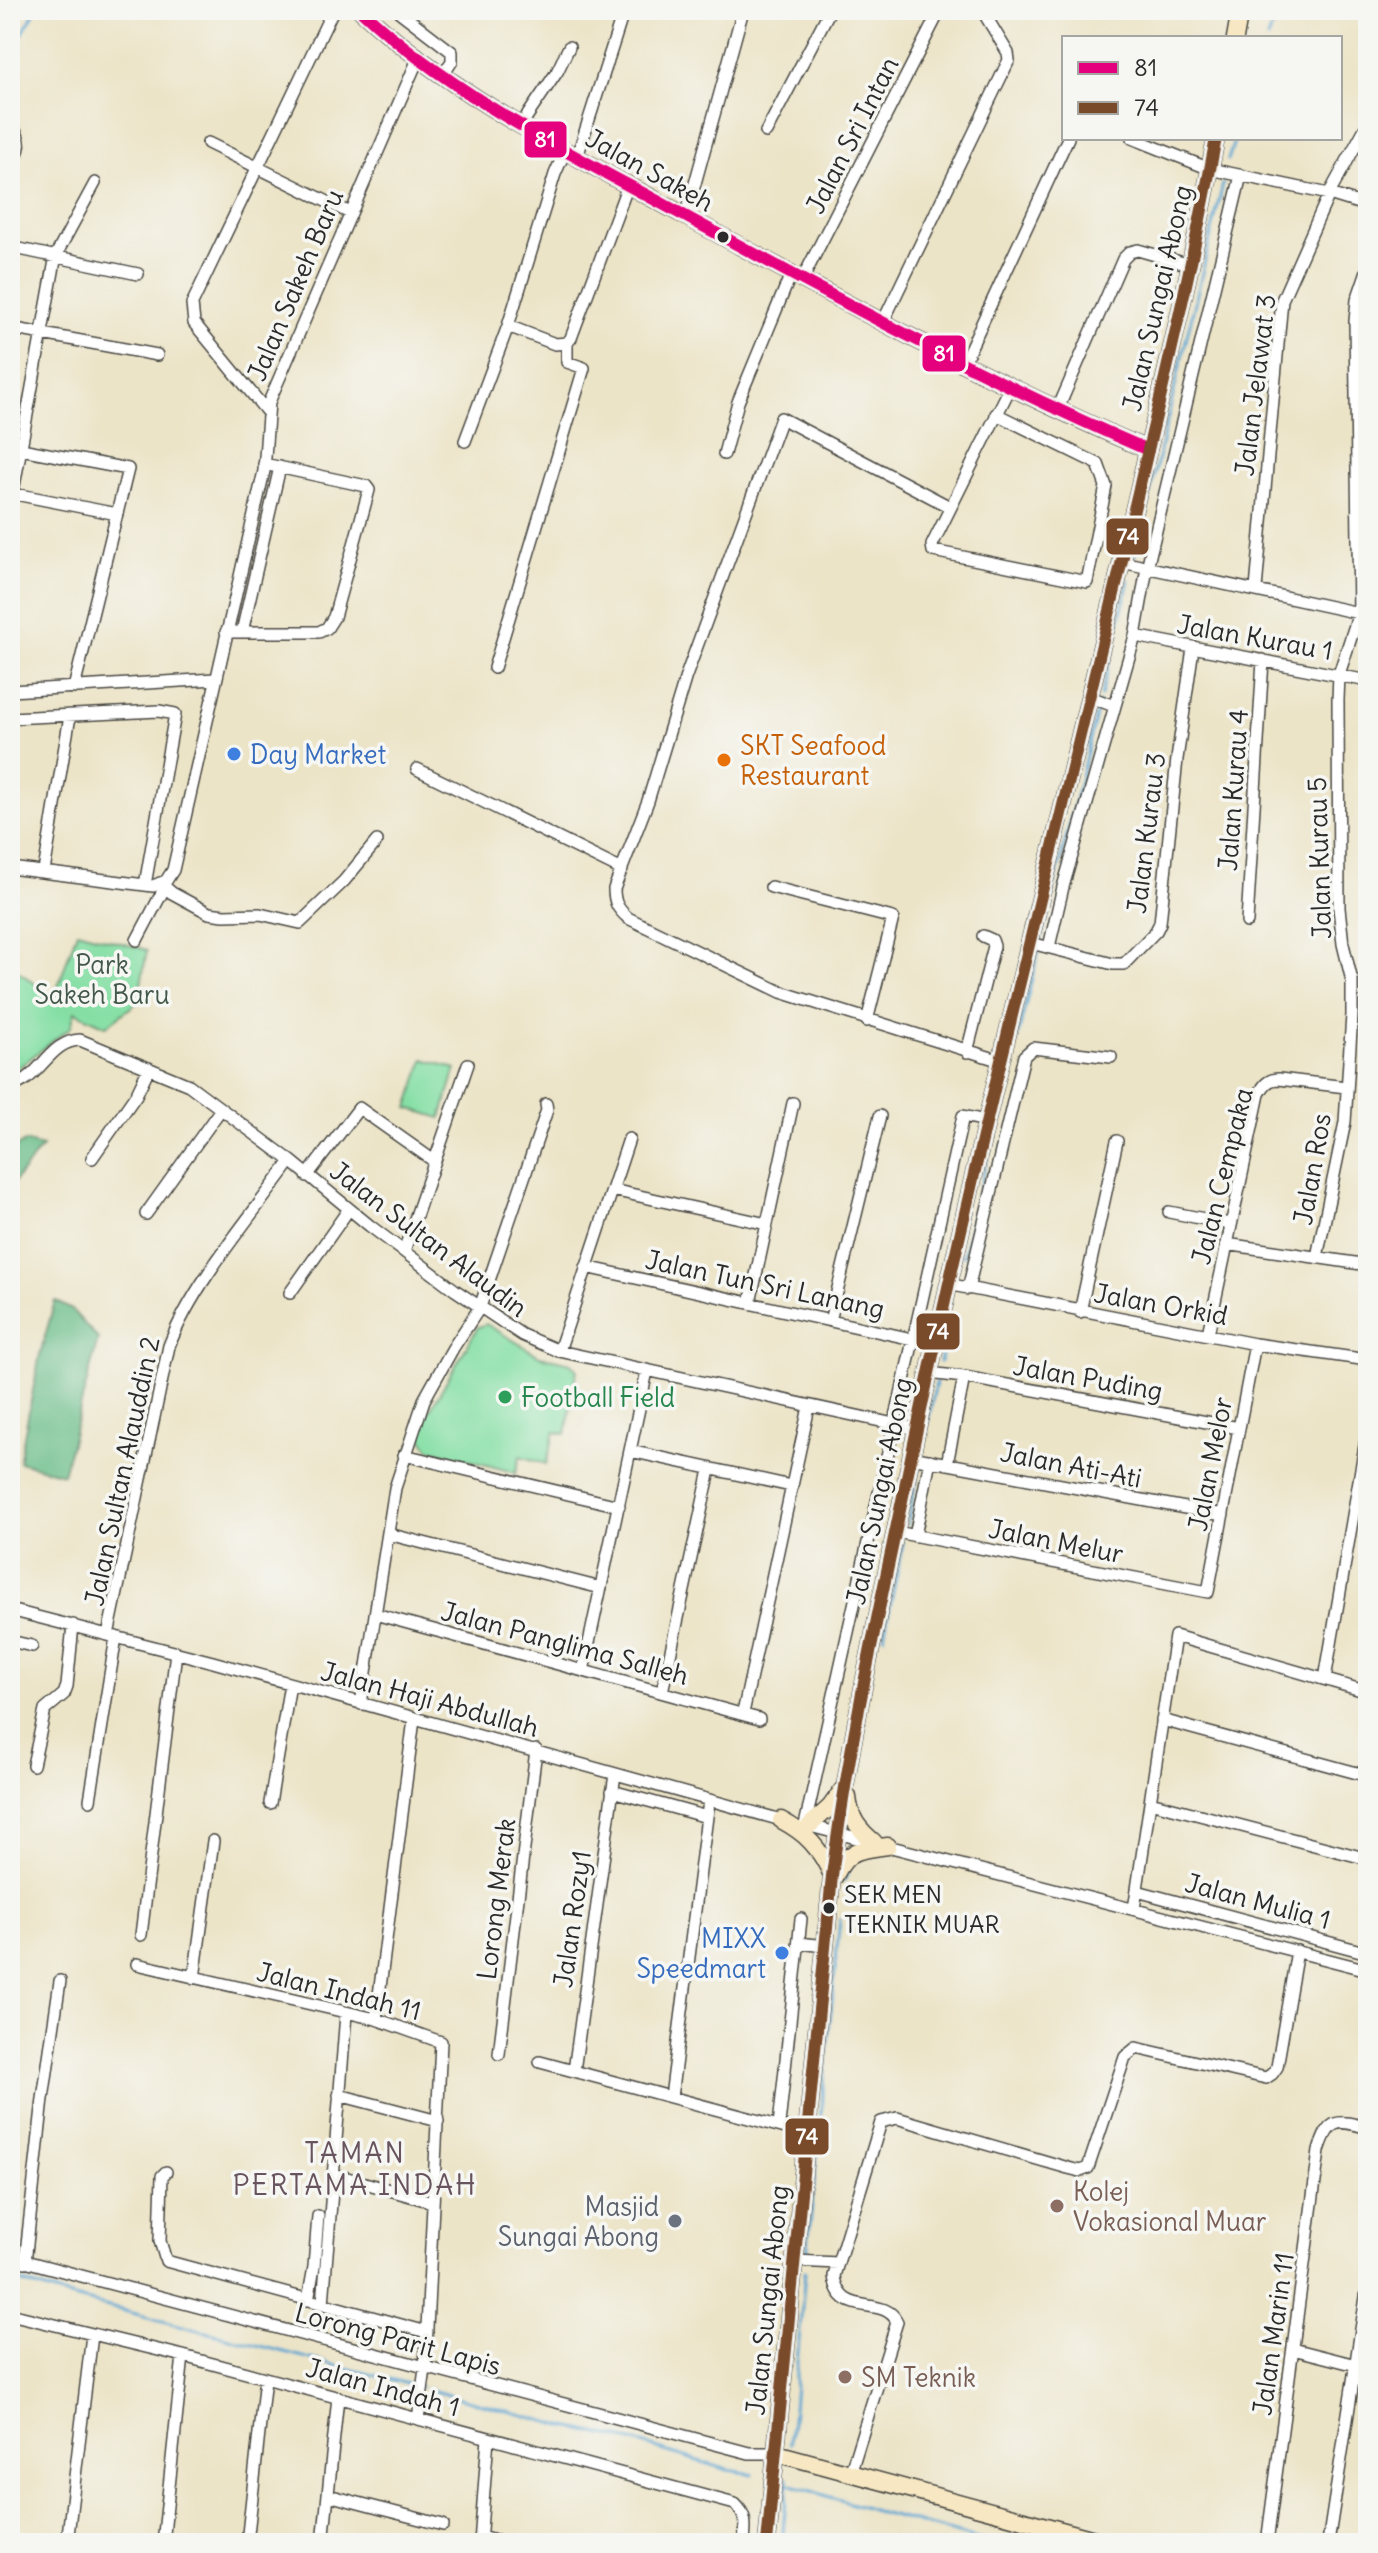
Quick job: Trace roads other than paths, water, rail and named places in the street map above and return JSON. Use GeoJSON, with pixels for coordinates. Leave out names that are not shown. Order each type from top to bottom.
{"type":"FeatureCollection","features":[{"type":"Feature","properties":{"kind":"street"},"geometry":{"type":"LineString","coordinates":[[268,413],[194,323],[192,304],[333,10]]}},
{"type":"Feature","properties":{"kind":"street","name":"Jalan Sakeh"},"geometry":{"type":"LineString","coordinates":[[361,10],[418,59],[571,154],[882,324],[1057,411],[1148,450]]}},
{"type":"Feature","properties":{"kind":"street"},"geometry":{"type":"LineString","coordinates":[[465,441],[508,326],[555,174],[571,154],[624,10]]}},
{"type":"Feature","properties":{"kind":"street"},"geometry":{"type":"LineString","coordinates":[[686,216],[743,10]]}},
{"type":"Feature","properties":{"kind":"street"},"geometry":{"type":"LineString","coordinates":[[766,132],[830,10]]}},
{"type":"Feature","properties":{"kind":"street","name":"Jalan Sri Intan"},"geometry":{"type":"LineString","coordinates":[[724,454],[738,402],[796,277],[940,10]]}},
{"type":"Feature","properties":{"kind":"street"},"geometry":{"type":"LineString","coordinates":[[1235,36],[1240,10]]}},
{"type":"Feature","properties":{"kind":"street"},"geometry":{"type":"LineString","coordinates":[[390,37],[402,12],[452,52],[452,61],[443,75]]}},
{"type":"Feature","properties":{"kind":"street"},"geometry":{"type":"LineString","coordinates":[[882,324],[1009,60],[1008,53],[985,15]]}},
{"type":"Feature","properties":{"kind":"street"},"geometry":{"type":"LineString","coordinates":[[521,125],[557,72],[569,47]]}},
{"type":"Feature","properties":{"kind":"street","name":"Jalan Sakeh Baru"},"geometry":{"type":"LineString","coordinates":[[137,940],[156,885],[166,881],[173,870],[264,464],[268,413],[275,383],[418,59]]}},
{"type":"Feature","properties":{"kind":"street"},"geometry":{"type":"LineString","coordinates":[[10,123],[20,143],[10,167]]}},
{"type":"Feature","properties":{"kind":"street","name":"Jalan Jelawat 3"},"geometry":{"type":"LineString","coordinates":[[1256,589],[1282,300],[1329,194],[1368,123]]}},
{"type":"Feature","properties":{"kind":"street"},"geometry":{"type":"LineString","coordinates":[[963,364],[1067,140]]}},
{"type":"Feature","properties":{"kind":"street"},"geometry":{"type":"LineString","coordinates":[[1137,140],[1210,169],[1329,194],[1368,206]]}},
{"type":"Feature","properties":{"kind":"street","name":"Jalan Sungai Abong"},"geometry":{"type":"LineString","coordinates":[[767,2543],[837,1834],[947,1284],[1031,943],[1055,885],[1102,702],[1122,562],[1216,140]]}},
{"type":"Feature","properties":{"kind":"street"},"geometry":{"type":"LineString","coordinates":[[208,143],[350,213]]}},
{"type":"Feature","properties":{"kind":"street"},"geometry":{"type":"LineString","coordinates":[[1087,760],[1102,702],[1135,636],[1147,568],[1238,174]]}},
{"type":"Feature","properties":{"kind":"street"},"geometry":{"type":"LineString","coordinates":[[10,508],[56,255],[95,183]]}},
{"type":"Feature","properties":{"kind":"street"},"geometry":{"type":"LineString","coordinates":[[494,668],[584,368],[567,362],[567,343],[628,185]]}},
{"type":"Feature","properties":{"kind":"street"},"geometry":{"type":"LineString","coordinates":[[10,247],[138,274]]}},
{"type":"Feature","properties":{"kind":"street"},"geometry":{"type":"LineString","coordinates":[[1057,411],[1123,259],[1130,252],[1138,250],[1190,265]]}},
{"type":"Feature","properties":{"kind":"street","name":"Jalan Kurau 5"},"geometry":{"type":"LineString","coordinates":[[1346,1087],[1352,981],[1339,908],[1339,674],[1364,614],[1362,374],[1355,321],[1357,300],[1368,268]]}},
{"type":"Feature","properties":{"kind":"street"},"geometry":{"type":"LineString","coordinates":[[508,326],[555,344],[567,343]]}},
{"type":"Feature","properties":{"kind":"street"},"geometry":{"type":"LineString","coordinates":[[10,328],[157,355]]}},
{"type":"Feature","properties":{"kind":"street"},"geometry":{"type":"LineString","coordinates":[[996,414],[1098,464],[1106,486],[1087,582],[933,551],[932,545],[996,414],[1010,388]]}},
{"type":"Feature","properties":{"kind":"street"},"geometry":{"type":"LineString","coordinates":[[950,507],[781,418],[686,676],[648,801],[614,889],[614,898],[618,908],[628,918],[759,983],[867,1021],[1001,1061]]}},
{"type":"Feature","properties":{"kind":"street"},"geometry":{"type":"LineString","coordinates":[[21,449],[126,467],[128,472],[74,688]]}},
{"type":"Feature","properties":{"kind":"street"},"geometry":{"type":"LineString","coordinates":[[226,632],[319,632],[327,628],[334,617],[369,490],[366,486],[264,464]]}},
{"type":"Feature","properties":{"kind":"street"},"geometry":{"type":"LineString","coordinates":[[242,632],[280,467]]}},
{"type":"Feature","properties":{"kind":"street"},"geometry":{"type":"LineString","coordinates":[[11,493],[117,514]]}},
{"type":"Feature","properties":{"kind":"street"},"geometry":{"type":"LineString","coordinates":[[1122,562],[1364,614]]}},
{"type":"Feature","properties":{"kind":"street","name":"Jalan Kurau 1"},"geometry":{"type":"LineString","coordinates":[[1135,636],[1368,681]]}},
{"type":"Feature","properties":{"kind":"street","name":"Jalan Kurau 3"},"geometry":{"type":"LineString","coordinates":[[1031,943],[1113,964],[1124,964],[1156,931],[1160,923],[1177,759],[1193,648]]}},
{"type":"Feature","properties":{"kind":"street","name":"Jalan Kurau 4"},"geometry":{"type":"LineString","coordinates":[[1247,922],[1263,660]]}},
{"type":"Feature","properties":{"kind":"street"},"geometry":{"type":"LineString","coordinates":[[10,691],[215,679]]}},
{"type":"Feature","properties":{"kind":"street"},"geometry":{"type":"LineString","coordinates":[[10,718],[159,711],[175,714],[156,885]]}},
{"type":"Feature","properties":{"kind":"street"},"geometry":{"type":"LineString","coordinates":[[44,871],[70,716]]}},
{"type":"Feature","properties":{"kind":"street"},"geometry":{"type":"LineString","coordinates":[[417,769],[622,870]]}},
{"type":"Feature","properties":{"kind":"street"},"geometry":{"type":"LineString","coordinates":[[10,868],[156,885],[209,913],[260,914],[300,923],[344,881],[377,841]]}},
{"type":"Feature","properties":{"kind":"street"},"geometry":{"type":"LineString","coordinates":[[1049,947],[1055,885]]}},
{"type":"Feature","properties":{"kind":"street"},"geometry":{"type":"LineString","coordinates":[[771,887],[893,918],[867,1021]]}},
{"type":"Feature","properties":{"kind":"street"},"geometry":{"type":"LineString","coordinates":[[967,1052],[994,946],[992,940],[983,936]]}},
{"type":"Feature","properties":{"kind":"street","name":"Jalan Sultan Alaudin"},"geometry":{"type":"LineString","coordinates":[[10,1086],[26,1080],[59,1046],[80,1040],[189,1085],[404,1251],[522,1335],[559,1351],[917,1429]]}},
{"type":"Feature","properties":{"kind":"street"},"geometry":{"type":"LineString","coordinates":[[968,1289],[1024,1056],[1033,1048],[1111,1057]]}},
{"type":"Feature","properties":{"kind":"street"},"geometry":{"type":"LineString","coordinates":[[404,1251],[468,1064]]}},
{"type":"Feature","properties":{"kind":"street"},"geometry":{"type":"LineString","coordinates":[[92,1158],[136,1095],[149,1068]]}},
{"type":"Feature","properties":{"kind":"street","name":"Jalan Cempaka"},"geometry":{"type":"LineString","coordinates":[[1208,1334],[1259,1094],[1265,1083],[1272,1079],[1346,1087]]}},
{"type":"Feature","properties":{"kind":"street","name":"Jalan Ros"},"geometry":{"type":"LineString","coordinates":[[1317,1257],[1345,1122],[1346,1087]]}},
{"type":"Feature","properties":{"kind":"street"},"geometry":{"type":"LineString","coordinates":[[750,1303],[793,1103]]}},
{"type":"Feature","properties":{"kind":"street"},"geometry":{"type":"LineString","coordinates":[[361,1704],[395,1488],[404,1455],[424,1400],[480,1307],[547,1110],[546,1104]]}},
{"type":"Feature","properties":{"kind":"street"},"geometry":{"type":"LineString","coordinates":[[307,1176],[359,1108],[434,1161]]}},
{"type":"Feature","properties":{"kind":"street"},"geometry":{"type":"LineString","coordinates":[[146,1214],[221,1109]]}},
{"type":"Feature","properties":{"kind":"street"},"geometry":{"type":"LineString","coordinates":[[830,1321],[880,1116]]}},
{"type":"Feature","properties":{"kind":"street"},"geometry":{"type":"LineString","coordinates":[[807,1825],[963,1116],[986,1121]]}},
{"type":"Feature","properties":{"kind":"street"},"geometry":{"type":"LineString","coordinates":[[559,1351],[629,1139]]}},
{"type":"Feature","properties":{"kind":"street"},"geometry":{"type":"LineString","coordinates":[[1080,1312],[1117,1141]]}},
{"type":"Feature","properties":{"kind":"street","name":"Jalan Sultan Alauddin 2"},"geometry":{"type":"LineString","coordinates":[[90,1800],[112,1636],[169,1346],[188,1308],[217,1263],[291,1161]]}},
{"type":"Feature","properties":{"kind":"street"},"geometry":{"type":"LineString","coordinates":[[612,1190],[767,1224]]}},
{"type":"Feature","properties":{"kind":"street"},"geometry":{"type":"LineString","coordinates":[[290,1293],[349,1209]]}},
{"type":"Feature","properties":{"kind":"street"},"geometry":{"type":"LineString","coordinates":[[1169,1212],[1230,1224]]}},
{"type":"Feature","properties":{"kind":"street"},"geometry":{"type":"LineString","coordinates":[[1226,1244],[1368,1265]]}},
{"type":"Feature","properties":{"kind":"street","name":"Jalan Tun Sri Lanang"},"geometry":{"type":"LineString","coordinates":[[586,1267],[935,1344]]}},
{"type":"Feature","properties":{"kind":"street","name":"Jalan Orkid"},"geometry":{"type":"LineString","coordinates":[[947,1284],[1255,1344],[1368,1360]]}},
{"type":"Feature","properties":{"kind":"street","name":"Jalan Melor"},"geometry":{"type":"LineString","coordinates":[[1208,1592],[1255,1344]]}},
{"type":"Feature","properties":{"kind":"street"},"geometry":{"type":"LineString","coordinates":[[583,1671],[647,1371]]}},
{"type":"Feature","properties":{"kind":"street","name":"Jalan Puding"},"geometry":{"type":"LineString","coordinates":[[928,1373],[1239,1428]]}},
{"type":"Feature","properties":{"kind":"street"},"geometry":{"type":"LineString","coordinates":[[947,1464],[964,1377]]}},
{"type":"Feature","properties":{"kind":"street"},"geometry":{"type":"LineString","coordinates":[[743,1713],[809,1407]]}},
{"type":"Feature","properties":{"kind":"street"},"geometry":{"type":"LineString","coordinates":[[1325,1679],[1368,1428]]}},
{"type":"Feature","properties":{"kind":"street"},"geometry":{"type":"LineString","coordinates":[[630,1451],[791,1486]]}},
{"type":"Feature","properties":{"kind":"street"},"geometry":{"type":"LineString","coordinates":[[404,1455],[619,1506]]}},
{"type":"Feature","properties":{"kind":"street","name":"Jalan Ati-Ati"},"geometry":{"type":"LineString","coordinates":[[911,1457],[1223,1515]]}},
{"type":"Feature","properties":{"kind":"street"},"geometry":{"type":"LineString","coordinates":[[915,1536],[930,1460]]}},
{"type":"Feature","properties":{"kind":"street"},"geometry":{"type":"LineString","coordinates":[[662,1692],[710,1470]]}},
{"type":"Feature","properties":{"kind":"street","name":"Jalan Melur"},"geometry":{"type":"LineString","coordinates":[[896,1532],[1208,1592]]}},
{"type":"Feature","properties":{"kind":"street"},"geometry":{"type":"LineString","coordinates":[[388,1534],[601,1588]]}},
{"type":"Feature","properties":{"kind":"street","name":"Jalan Haji Abdullah"},"geometry":{"type":"LineString","coordinates":[[10,1610],[536,1750],[709,1801],[1368,1970]]}},
{"type":"Feature","properties":{"kind":"street","name":"Jalan Panglima Salleh"},"geometry":{"type":"LineString","coordinates":[[375,1614],[759,1719]]}},
{"type":"Feature","properties":{"kind":"street"},"geometry":{"type":"LineString","coordinates":[[33,1765],[45,1710],[64,1694],[67,1686],[73,1625]]}},
{"type":"Feature","properties":{"kind":"street"},"geometry":{"type":"LineString","coordinates":[[1134,1909],[1175,1636],[1368,1692]]}},
{"type":"Feature","properties":{"kind":"street"},"geometry":{"type":"LineString","coordinates":[[10,1641],[32,1646]]}},
{"type":"Feature","properties":{"kind":"street"},"geometry":{"type":"LineString","coordinates":[[141,1935],[176,1652]]}},
{"type":"Feature","properties":{"kind":"street"},"geometry":{"type":"LineString","coordinates":[[270,1803],[290,1684]]}},
{"type":"Feature","properties":{"kind":"street"},"geometry":{"type":"LineString","coordinates":[[376,2019],[414,1719]]}},
{"type":"Feature","properties":{"kind":"street"},"geometry":{"type":"LineString","coordinates":[[1162,1720],[1368,1776]]}},
{"type":"Feature","properties":{"kind":"street","name":"Lorong Merak"},"geometry":{"type":"LineString","coordinates":[[499,2054],[536,1750]]}},
{"type":"Feature","properties":{"kind":"street","name":"Jalan Rozy1"},"geometry":{"type":"LineString","coordinates":[[574,2071],[615,1774]]}},
{"type":"Feature","properties":{"kind":"street"},"geometry":{"type":"LineString","coordinates":[[807,1825],[830,1807],[847,1782]]}},
{"type":"Feature","properties":{"kind":"street"},"geometry":{"type":"LineString","coordinates":[[847,1782],[852,1818],[859,1829],[881,1844]]}},
{"type":"Feature","properties":{"kind":"street"},"geometry":{"type":"LineString","coordinates":[[612,1791],[707,1817]]}},
{"type":"Feature","properties":{"kind":"street"},"geometry":{"type":"LineString","coordinates":[[671,2097],[709,1801]]}},
{"type":"Feature","properties":{"kind":"street"},"geometry":{"type":"LineString","coordinates":[[1150,1802],[1368,1859]]}},
{"type":"Feature","properties":{"kind":"street"},"geometry":{"type":"LineString","coordinates":[[781,1820],[813,1840],[832,1879]]}},
{"type":"Feature","properties":{"kind":"street"},"geometry":{"type":"LineString","coordinates":[[194,1978],[213,1841]]}},
{"type":"Feature","properties":{"kind":"street"},"geometry":{"type":"LineString","coordinates":[[832,1879],[845,1857],[881,1844]]}},
{"type":"Feature","properties":{"kind":"street","name":"Jalan Mulia 1"},"geometry":{"type":"LineString","coordinates":[[1137,1891],[1368,1953]]}},
{"type":"Feature","properties":{"kind":"street"},"geometry":{"type":"LineString","coordinates":[[779,2125],[801,1919]]}},
{"type":"Feature","properties":{"kind":"street"},"geometry":{"type":"LineString","coordinates":[[799,1943],[826,1946]]}},
{"type":"Feature","properties":{"kind":"street"},"geometry":{"type":"LineString","coordinates":[[850,2474],[897,2322],[890,2312],[847,2301],[840,2296],[834,2276],[881,2122],[897,2118],[1068,2168],[1080,2171],[1088,2168],[1125,2057],[1136,2048],[1266,2078],[1272,2074],[1277,2067],[1297,1951]]}},
{"type":"Feature","properties":{"kind":"street","name":"Jalan Indah 11"},"geometry":{"type":"LineString","coordinates":[[137,1964],[376,2019],[441,2042],[427,2332],[418,2419]]}},
{"type":"Feature","properties":{"kind":"street"},"geometry":{"type":"LineString","coordinates":[[25,2262],[60,1981]]}},
{"type":"Feature","properties":{"kind":"street"},"geometry":{"type":"LineString","coordinates":[[323,2304],[346,2014]]}},
{"type":"Feature","properties":{"kind":"street"},"geometry":{"type":"LineString","coordinates":[[540,2062],[808,2134]]}},
{"type":"Feature","properties":{"kind":"street"},"geometry":{"type":"LineString","coordinates":[[339,2095],[438,2121]]}},
{"type":"Feature","properties":{"kind":"street","name":"Jalan Marin 11"},"geometry":{"type":"LineString","coordinates":[[1267,2543],[1319,2151],[1324,2135],[1332,2124],[1344,2121],[1368,2128]]}},
{"type":"Feature","properties":{"kind":"street"},"geometry":{"type":"LineString","coordinates":[[166,2172],[162,2176],[160,2241],[166,2261],[427,2332]]}},
{"type":"Feature","properties":{"kind":"street"},"geometry":{"type":"LineString","coordinates":[[333,2174],[432,2202]]}},
{"type":"Feature","properties":{"kind":"street"},"geometry":{"type":"LineString","coordinates":[[308,2300],[318,2216]]}},
{"type":"Feature","properties":{"kind":"street","name":"Lorong Parit Lapis"},"geometry":{"type":"LineString","coordinates":[[10,2257],[424,2374],[749,2453],[776,2453]]}},
{"type":"Feature","properties":{"kind":"street"},"geometry":{"type":"LineString","coordinates":[[795,2261],[838,2263]]}},
{"type":"Feature","properties":{"kind":"street"},"geometry":{"type":"LineString","coordinates":[[1328,2543],[1368,2284]]}},
{"type":"Feature","properties":{"kind":"street","name":"Jalan Indah 1"},"geometry":{"type":"LineString","coordinates":[[10,2314],[183,2356],[735,2504],[746,2519],[744,2543]]}},
{"type":"Feature","properties":{"kind":"street"},"geometry":{"type":"LineString","coordinates":[[67,2543],[92,2335]]}},
{"type":"Feature","properties":{"kind":"street"},"geometry":{"type":"LineString","coordinates":[[1293,2349],[1368,2368]]}},
{"type":"Feature","properties":{"kind":"street"},"geometry":{"type":"LineString","coordinates":[[163,2543],[183,2356]]}},
{"type":"Feature","properties":{"kind":"street"},"geometry":{"type":"LineString","coordinates":[[247,2543],[265,2378]]}},
{"type":"Feature","properties":{"kind":"street"},"geometry":{"type":"LineString","coordinates":[[323,2543],[338,2397]]}},
{"type":"Feature","properties":{"kind":"street"},"geometry":{"type":"LineString","coordinates":[[488,2438],[480,2540],[504,2543]]}},
{"type":"Feature","properties":{"kind":"street"},"geometry":{"type":"LineString","coordinates":[[776,2453],[1109,2543]]}},
{"type":"Feature","properties":{"kind":"street"},"geometry":{"type":"LineString","coordinates":[[328,2495],[443,2525]]}},
{"type":"Feature","properties":{"kind":"waterway"},"geometry":{"type":"LineString","coordinates":[[10,55],[36,10]]}},
{"type":"Feature","properties":{"kind":"waterway"},"geometry":{"type":"LineString","coordinates":[[1269,36],[1278,10]]}},
{"type":"Feature","properties":{"kind":"waterway"},"geometry":{"type":"LineString","coordinates":[[1228,160],[1234,140]]}},
{"type":"Feature","properties":{"kind":"waterway"},"geometry":{"type":"LineString","coordinates":[[1135,556],[1223,184]]}},
{"type":"Feature","properties":{"kind":"waterway"},"geometry":{"type":"LineString","coordinates":[[1101,696],[1129,580]]}},
{"type":"Feature","properties":{"kind":"waterway"},"geometry":{"type":"LineString","coordinates":[[1041,940],[1099,703]]}},
{"type":"Feature","properties":{"kind":"waterway"},"geometry":{"type":"LineString","coordinates":[[963,1256],[1039,950]]}},
{"type":"Feature","properties":{"kind":"waterway"},"geometry":{"type":"LineString","coordinates":[[940,1362],[944,1343]]}},
{"type":"Feature","properties":{"kind":"waterway"},"geometry":{"type":"LineString","coordinates":[[922,1450],[936,1382]]}},
{"type":"Feature","properties":{"kind":"waterway"},"geometry":{"type":"LineString","coordinates":[[907,1525],[919,1465]]}},
{"type":"Feature","properties":{"kind":"waterway"},"geometry":{"type":"LineString","coordinates":[[884,1636],[903,1543]]}},
{"type":"Feature","properties":{"kind":"waterway"},"geometry":{"type":"LineString","coordinates":[[844,1881],[852,1863]]}},
{"type":"Feature","properties":{"kind":"waterway"},"geometry":{"type":"LineString","coordinates":[[807,2255],[840,1919]]}},
{"type":"Feature","properties":{"kind":"waterway"},"geometry":{"type":"LineString","coordinates":[[790,2443],[805,2271]]}},
{"type":"Feature","properties":{"kind":"waterway"},"geometry":{"type":"LineString","coordinates":[[10,2279],[420,2387]]}},
{"type":"Feature","properties":{"kind":"waterway"},"geometry":{"type":"LineString","coordinates":[[427,2389],[567,2427],[632,2441],[728,2470],[753,2474]]}},
{"type":"Feature","properties":{"kind":"waterway"},"geometry":{"type":"LineString","coordinates":[[782,2543],[788,2478]]}},
{"type":"Feature","properties":{"kind":"waterway"},"geometry":{"type":"LineString","coordinates":[[783,2482],[991,2543]]}},
{"type":"Feature","properties":{"kind":"place","name":"Day Market"},"geometry":{"type":"Point","coordinates":[234,754]}},
{"type":"Feature","properties":{"kind":"place","name":"SKT Seafood Restaurant"},"geometry":{"type":"Point","coordinates":[724,760]}},
{"type":"Feature","properties":{"kind":"place","name":"Football Field"},"geometry":{"type":"Point","coordinates":[505,1397]}},
{"type":"Feature","properties":{"kind":"place","name":"SEK MEN TEKNIK MUAR"},"geometry":{"type":"Point","coordinates":[829,1908]}},
{"type":"Feature","properties":{"kind":"place","name":"MIXX Speedmart"},"geometry":{"type":"Point","coordinates":[782,1953]}},
{"type":"Feature","properties":{"kind":"place","name":"Kolej Vokasional Muar"},"geometry":{"type":"Point","coordinates":[1057,2206]}},
{"type":"Feature","properties":{"kind":"place","name":"Masjid Sungai Abong"},"geometry":{"type":"Point","coordinates":[675,2221]}},
{"type":"Feature","properties":{"kind":"place","name":"SM Teknik"},"geometry":{"type":"Point","coordinates":[845,2377]}},
{"type":"Feature","properties":{"kind":"district","name":"TAMAN PERTAMA INDAH"},"geometry":{"type":"Point","coordinates":[355,2169]}},
{"type":"Feature","properties":{"kind":"park label","name":"Park Sakeh Baru"},"geometry":{"type":"Point","coordinates":[102,979]}}]}
